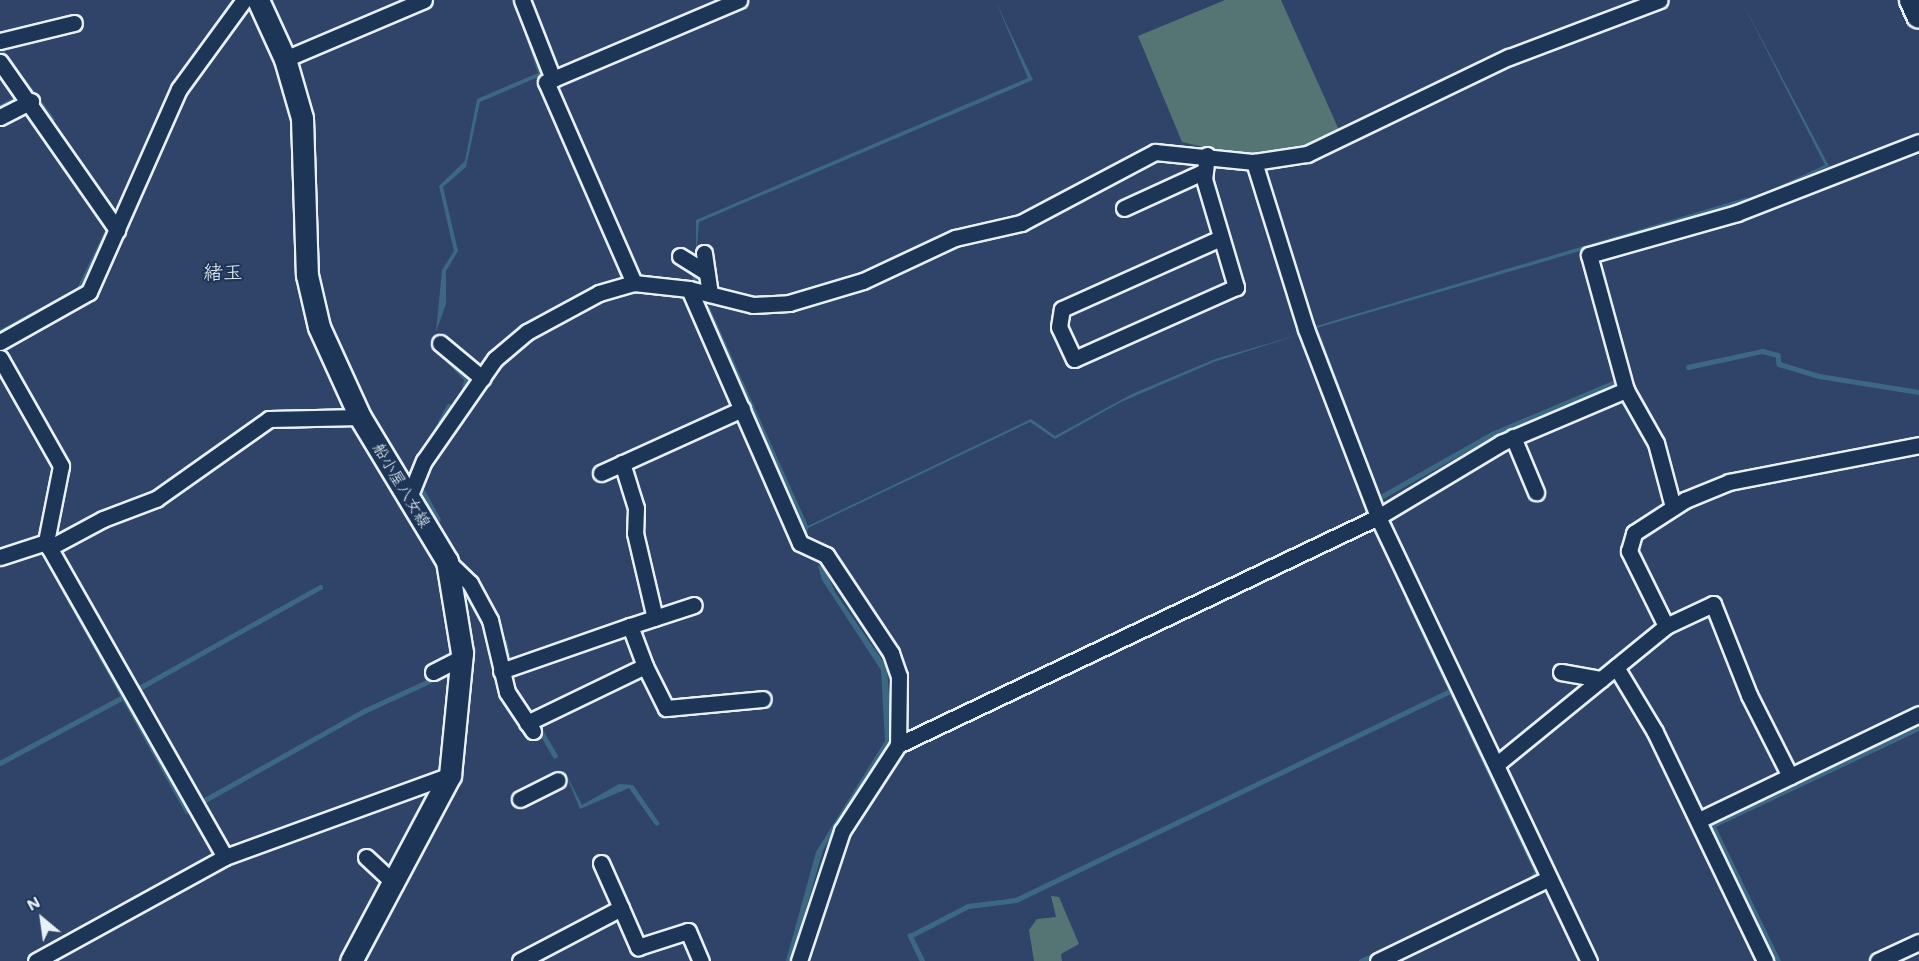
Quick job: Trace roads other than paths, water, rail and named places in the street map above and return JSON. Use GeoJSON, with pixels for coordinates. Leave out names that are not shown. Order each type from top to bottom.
{"type":"FeatureCollection","features":[{"type":"Feature","properties":{"kind":"main road","name":"船小屋八女線"},"geometry":{"type":"LineString","coordinates":[[258,0],[285,59],[302,118],[307,275],[319,327],[360,417],[410,495],[447,561],[462,657],[450,775],[395,884],[351,961]]}},
{"type":"Feature","properties":{"kind":"main road"},"geometry":{"type":"LineString","coordinates":[[1912,0],[1919,16]]}},
{"type":"Feature","properties":{"kind":"street"},"geometry":{"type":"LineString","coordinates":[[0,342],[89,292],[179,89],[244,0]]}},
{"type":"Feature","properties":{"kind":"street"},"geometry":{"type":"LineString","coordinates":[[285,59],[424,0]]}},
{"type":"Feature","properties":{"kind":"street"},"geometry":{"type":"LineString","coordinates":[[522,0],[553,79]]}},
{"type":"Feature","properties":{"kind":"street"},"geometry":{"type":"LineString","coordinates":[[634,283],[546,82],[739,0]]}},
{"type":"Feature","properties":{"kind":"street"},"geometry":{"type":"LineString","coordinates":[[410,495],[424,461],[482,378],[527,332],[599,293],[634,283],[689,289],[753,305],[789,303],[863,280],[956,238],[1022,223],[1155,152],[1207,155],[1254,162],[1307,154],[1509,57],[1660,0]]}},
{"type":"Feature","properties":{"kind":"street"},"geometry":{"type":"LineString","coordinates":[[0,41],[74,23]]}},
{"type":"Feature","properties":{"kind":"street"},"geometry":{"type":"LineString","coordinates":[[0,62],[31,101],[117,230]]}},
{"type":"Feature","properties":{"kind":"street"},"geometry":{"type":"LineString","coordinates":[[0,117],[31,101]]}},
{"type":"Feature","properties":{"kind":"street"},"geometry":{"type":"LineString","coordinates":[[1673,507],[1656,443],[1626,390],[1589,255],[1737,213],[1919,142]]}},
{"type":"Feature","properties":{"kind":"street"},"geometry":{"type":"LineString","coordinates":[[1207,155],[1205,171],[1221,238],[1236,287],[1074,359],[1059,327],[1062,309],[1221,238]]}},
{"type":"Feature","properties":{"kind":"street"},"geometry":{"type":"LineString","coordinates":[[1254,162],[1306,329],[1378,517],[1497,764],[1548,879],[1588,961]]}},
{"type":"Feature","properties":{"kind":"street"},"geometry":{"type":"LineString","coordinates":[[1124,208],[1205,171]]}},
{"type":"Feature","properties":{"kind":"street"},"geometry":{"type":"LineString","coordinates":[[704,253],[710,294]]}},
{"type":"Feature","properties":{"kind":"street"},"geometry":{"type":"LineString","coordinates":[[680,256],[706,272]]}},
{"type":"Feature","properties":{"kind":"street"},"geometry":{"type":"LineString","coordinates":[[689,289],[800,543],[826,555],[891,653],[899,676],[898,745]]}},
{"type":"Feature","properties":{"kind":"street"},"geometry":{"type":"LineString","coordinates":[[440,343],[482,378]]}},
{"type":"Feature","properties":{"kind":"street"},"geometry":{"type":"LineString","coordinates":[[0,358],[61,466],[48,545],[225,857]]}},
{"type":"Feature","properties":{"kind":"street"},"geometry":{"type":"LineString","coordinates":[[799,961],[842,831],[898,745],[1378,517],[1513,437],[1626,390]]}},
{"type":"Feature","properties":{"kind":"street"},"geometry":{"type":"LineString","coordinates":[[600,473],[742,409]]}},
{"type":"Feature","properties":{"kind":"street"},"geometry":{"type":"LineString","coordinates":[[0,557],[48,545],[103,519],[156,499],[269,419],[360,417]]}},
{"type":"Feature","properties":{"kind":"street"},"geometry":{"type":"LineString","coordinates":[[1513,437],[1536,492]]}},
{"type":"Feature","properties":{"kind":"street"},"geometry":{"type":"LineString","coordinates":[[1666,626],[1629,551],[1634,533],[1673,507],[1730,482],[1919,445]]}},
{"type":"Feature","properties":{"kind":"street"},"geometry":{"type":"LineString","coordinates":[[622,463],[636,508],[635,533],[655,618]]}},
{"type":"Feature","properties":{"kind":"street"},"geometry":{"type":"LineString","coordinates":[[447,561],[470,583],[490,620],[501,671],[530,727],[645,666]]}},
{"type":"Feature","properties":{"kind":"street"},"geometry":{"type":"LineString","coordinates":[[1497,764],[1666,626],[1713,604],[1749,695],[1790,776]]}},
{"type":"Feature","properties":{"kind":"street"},"geometry":{"type":"LineString","coordinates":[[501,671],[694,605]]}},
{"type":"Feature","properties":{"kind":"street"},"geometry":{"type":"LineString","coordinates":[[630,626],[645,666],[666,708],[764,699]]}},
{"type":"Feature","properties":{"kind":"street"},"geometry":{"type":"LineString","coordinates":[[433,672],[462,657]]}},
{"type":"Feature","properties":{"kind":"street"},"geometry":{"type":"LineString","coordinates":[[1616,667],[1699,820],[1765,961]]}},
{"type":"Feature","properties":{"kind":"street"},"geometry":{"type":"LineString","coordinates":[[1561,672],[1601,679]]}},
{"type":"Feature","properties":{"kind":"street"},"geometry":{"type":"LineString","coordinates":[[1699,820],[1919,714]]}},
{"type":"Feature","properties":{"kind":"street"},"geometry":{"type":"LineString","coordinates":[[36,961],[225,857],[450,775]]}},
{"type":"Feature","properties":{"kind":"street"},"geometry":{"type":"LineString","coordinates":[[520,799],[558,780]]}},
{"type":"Feature","properties":{"kind":"street"},"geometry":{"type":"LineString","coordinates":[[366,857],[395,884]]}},
{"type":"Feature","properties":{"kind":"street"},"geometry":{"type":"LineString","coordinates":[[601,863],[638,947],[688,931],[701,961]]}},
{"type":"Feature","properties":{"kind":"street"},"geometry":{"type":"LineString","coordinates":[[1378,961],[1548,879]]}},
{"type":"Feature","properties":{"kind":"street"},"geometry":{"type":"LineString","coordinates":[[520,961],[621,908]]}},
{"type":"Feature","properties":{"kind":"street"},"geometry":{"type":"LineString","coordinates":[[1878,961],[1919,942]]}},
{"type":"Feature","properties":{"kind":"water"},"geometry":{"type":"Polygon","coordinates":[[[995,0],[1033,80],[699,222],[696,259],[696,220],[1028,78],[995,0]]]}},
{"type":"Feature","properties":{"kind":"water"},"geometry":{"type":"Polygon","coordinates":[[[1741,0],[1829,166],[1758,196],[1825,165],[1741,0]]]}},
{"type":"Feature","properties":{"kind":"water"},"geometry":{"type":"Polygon","coordinates":[[[523,29],[543,75],[480,102],[466,167],[443,187],[458,251],[446,271],[446,304],[436,332],[442,270],[454,251],[439,186],[465,161],[477,99],[538,73],[523,29]]]}},
{"type":"Feature","properties":{"kind":"water"},"geometry":{"type":"Polygon","coordinates":[[[1748,197],[1741,204],[1313,329],[1313,327],[1748,197]]]}},
{"type":"Feature","properties":{"kind":"water"},"geometry":{"type":"Polygon","coordinates":[[[709,306],[808,526],[1031,419],[1055,436],[1132,394],[1215,359],[1301,334],[1214,362],[1121,402],[1055,439],[1030,422],[808,528],[806,538],[704,308],[709,306]]]}},
{"type":"Feature","properties":{"kind":"water"},"geometry":{"type":"Polygon","coordinates":[[[428,343],[469,378],[460,399],[464,380],[428,343]]]}},
{"type":"Feature","properties":{"kind":"water"},"geometry":{"type":"Polygon","coordinates":[[[823,564],[835,592],[887,667],[892,739],[823,850],[791,961],[786,961],[816,852],[885,741],[881,670],[822,580],[818,566],[823,564]]]}},
{"type":"Feature","properties":{"kind":"water"},"geometry":{"type":"Polygon","coordinates":[[[1919,725],[1919,731],[1716,827],[1781,961],[1775,961],[1710,826],[1919,725]]]}},
{"type":"Feature","properties":{"kind":"water"},"geometry":{"type":"Polygon","coordinates":[[[564,770],[582,805],[619,784],[633,785],[660,824],[656,826],[629,788],[580,809],[564,770]]]}},
{"type":"Feature","properties":{"kind":"waterway"},"geometry":{"type":"LineString","coordinates":[[0,49],[52,119]]}},
{"type":"Feature","properties":{"kind":"waterway"},"geometry":{"type":"LineString","coordinates":[[0,107],[16,99]]}},
{"type":"Feature","properties":{"kind":"waterway"},"geometry":{"type":"LineString","coordinates":[[0,332],[79,289],[122,200]]}},
{"type":"Feature","properties":{"kind":"waterway"},"geometry":{"type":"LineString","coordinates":[[694,282],[695,274]]}},
{"type":"Feature","properties":{"kind":"waterway"},"geometry":{"type":"LineString","coordinates":[[1315,328],[1372,479]]}},
{"type":"Feature","properties":{"kind":"waterway"},"geometry":{"type":"LineString","coordinates":[[1688,367],[1762,351],[1778,355],[1779,364],[1819,376],[1919,392]]}},
{"type":"Feature","properties":{"kind":"waterway"},"geometry":{"type":"LineString","coordinates":[[1379,498],[1492,434],[1616,382]]}},
{"type":"Feature","properties":{"kind":"waterway"},"geometry":{"type":"LineString","coordinates":[[440,422],[449,406]]}},
{"type":"Feature","properties":{"kind":"waterway"},"geometry":{"type":"LineString","coordinates":[[423,492],[438,519]]}},
{"type":"Feature","properties":{"kind":"waterway"},"geometry":{"type":"LineString","coordinates":[[46,557],[187,810],[364,711],[438,677]]}},
{"type":"Feature","properties":{"kind":"waterway"},"geometry":{"type":"LineString","coordinates":[[134,691],[320,587]]}},
{"type":"Feature","properties":{"kind":"waterway"},"geometry":{"type":"LineString","coordinates":[[1408,599],[1537,872],[1531,880]]}},
{"type":"Feature","properties":{"kind":"waterway"},"geometry":{"type":"LineString","coordinates":[[505,642],[509,663]]}},
{"type":"Feature","properties":{"kind":"waterway"},"geometry":{"type":"LineString","coordinates":[[922,961],[910,936],[968,906],[1016,900],[1448,692]]}},
{"type":"Feature","properties":{"kind":"waterway"},"geometry":{"type":"LineString","coordinates":[[0,763],[127,695]]}},
{"type":"Feature","properties":{"kind":"waterway"},"geometry":{"type":"LineString","coordinates":[[538,726],[555,756]]}},
{"type":"Feature","properties":{"kind":"waterway"},"geometry":{"type":"LineString","coordinates":[[593,931],[614,921]]}},
{"type":"Feature","properties":{"kind":"waterway"},"geometry":{"type":"LineString","coordinates":[[1361,961],[1378,953]]}},
{"type":"Feature","properties":{"kind":"district","name":"緒玉"},"geometry":{"type":"Point","coordinates":[223,271]}}]}
